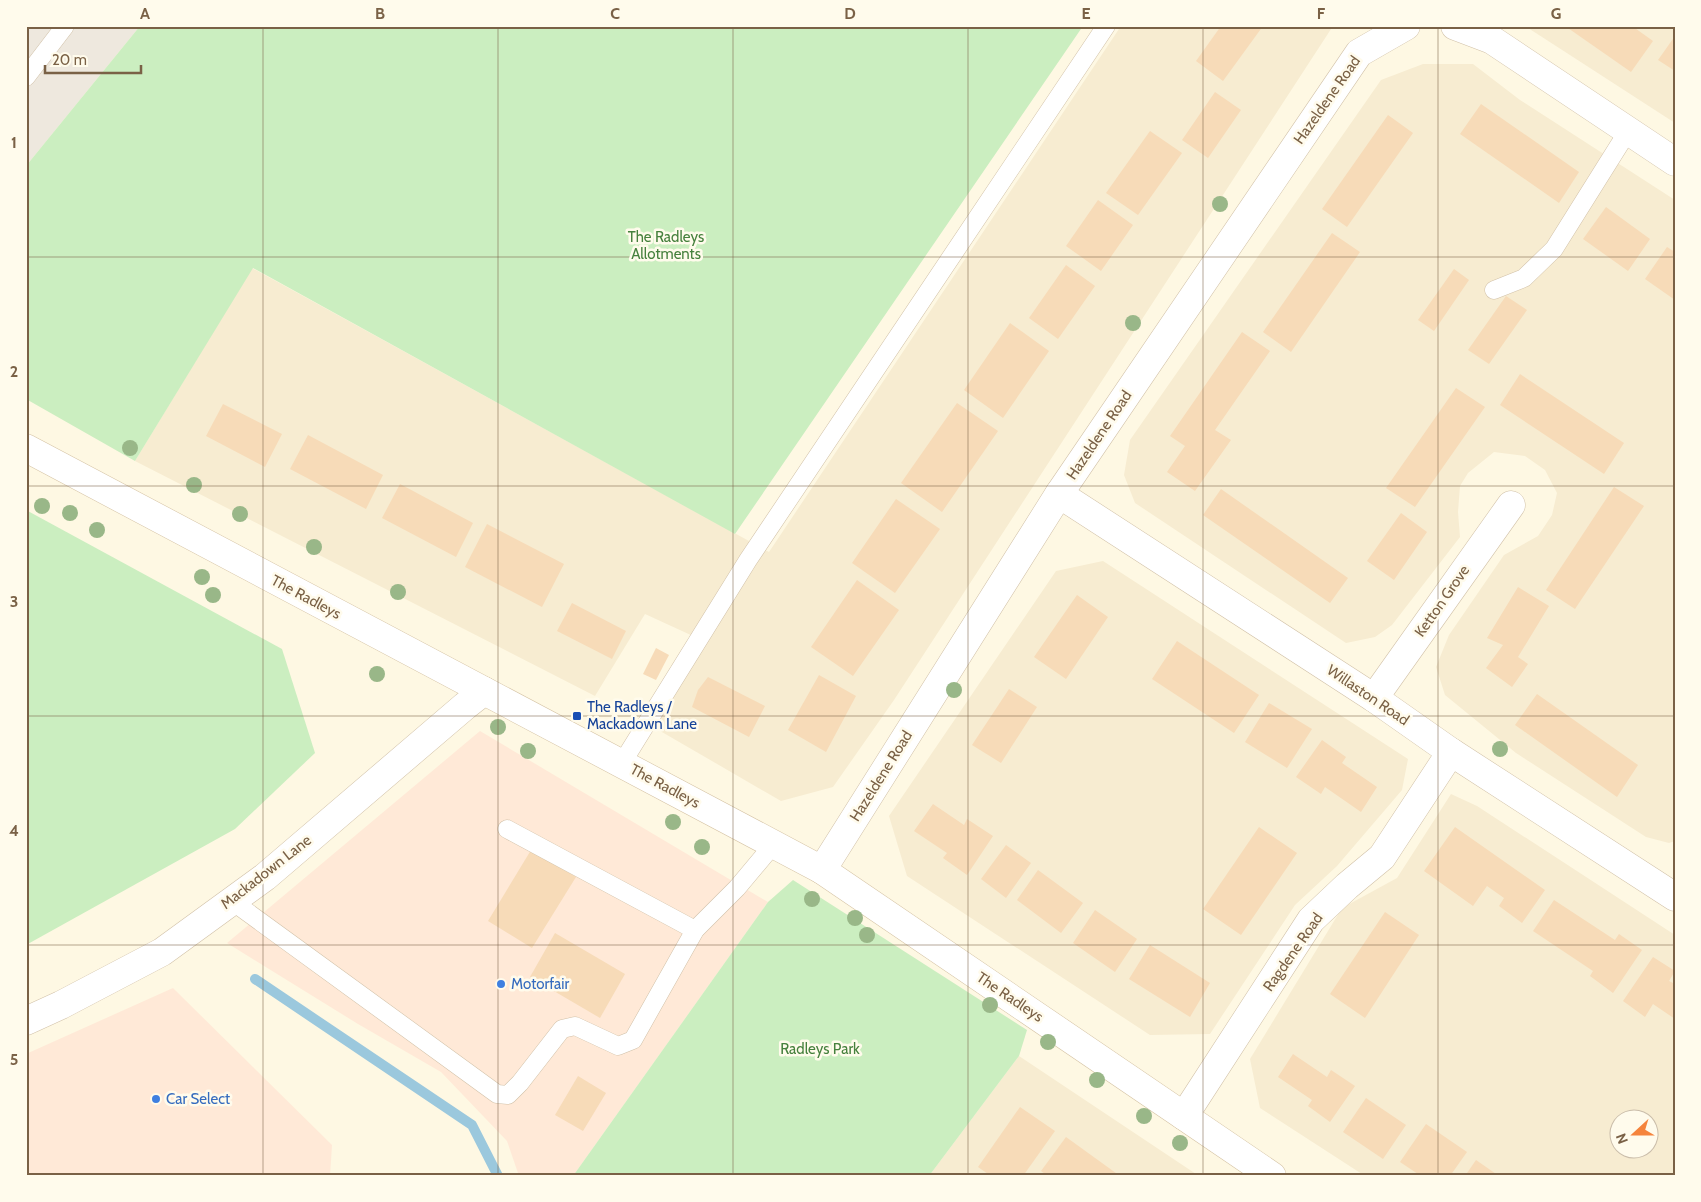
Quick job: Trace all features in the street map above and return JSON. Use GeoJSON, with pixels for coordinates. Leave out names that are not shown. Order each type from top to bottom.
{"type":"FeatureCollection","features":[{"type":"Feature","properties":{"kind":"street","name":"Hazeldene Road"},"geometry":{"type":"LineString","coordinates":[[822,870],[1059,494],[1359,53],[1406,26]]}},
{"type":"Feature","properties":{"kind":"street"},"geometry":{"type":"LineString","coordinates":[[1455,26],[1492,40],[1675,162]]}},
{"type":"Feature","properties":{"kind":"street","name":"The Radleys"},"geometry":{"type":"LineString","coordinates":[[26,448],[822,870],[1272,1176]]}},
{"type":"Feature","properties":{"kind":"street","name":"Willaston Road"},"geometry":{"type":"LineString","coordinates":[[1059,494],[1374,698],[1451,752],[1675,897]]}},
{"type":"Feature","properties":{"kind":"street","name":"Ketton Grove"},"geometry":{"type":"LineString","coordinates":[[1374,698],[1511,505]]}},
{"type":"Feature","properties":{"kind":"street","name":"Mackadown Lane"},"geometry":{"type":"LineString","coordinates":[[26,1021],[61,1005],[162,952],[265,877],[484,691]]}},
{"type":"Feature","properties":{"kind":"street","name":"Ragdene Road"},"geometry":{"type":"LineString","coordinates":[[1184,1116],[1311,920],[1347,886],[1382,857],[1451,752]]}},
{"type":"Feature","properties":{"kind":"lane"},"geometry":{"type":"LineString","coordinates":[[26,76],[65,26]]}},
{"type":"Feature","properties":{"kind":"lane"},"geometry":{"type":"LineString","coordinates":[[622,763],[748,560],[1106,26]]}},
{"type":"Feature","properties":{"kind":"lane"},"geometry":{"type":"LineString","coordinates":[[1494,290],[1524,278],[1554,249],[1628,131]]}},
{"type":"Feature","properties":{"kind":"lane"},"geometry":{"type":"LineString","coordinates":[[507,829],[696,930]]}},
{"type":"Feature","properties":{"kind":"lane"},"geometry":{"type":"LineString","coordinates":[[232,901],[497,1094],[508,1095],[520,1083],[562,1029],[575,1026],[618,1046],[633,1040],[696,930],[737,888],[773,845]]}},
{"type":"Feature","properties":{"kind":"shaded area"},"geometry":{"type":"Polygon","coordinates":[[[26,26],[140,26],[26,166],[26,26]]]}},
{"type":"Feature","properties":{"kind":"shaded area"},"geometry":{"type":"Polygon","coordinates":[[[1121,26],[1333,26],[894,700],[833,787],[781,801],[655,728],[706,642],[645,614],[595,696],[135,461],[252,268],[769,552],[1121,26]]]}},
{"type":"Feature","properties":{"kind":"shaded area"},"geometry":{"type":"Polygon","coordinates":[[[1525,26],[1675,26],[1675,123],[1556,46],[1525,26]]]}},
{"type":"Feature","properties":{"kind":"shaded area"},"geometry":{"type":"Polygon","coordinates":[[[1423,64],[1473,64],[1520,100],[1675,200],[1675,841],[1669,843],[1646,837],[1516,753],[1445,695],[1436,667],[1449,635],[1504,555],[1538,536],[1552,515],[1557,493],[1545,470],[1525,456],[1494,452],[1468,473],[1460,486],[1458,512],[1460,537],[1392,625],[1375,637],[1346,643],[1135,503],[1124,475],[1130,440],[1381,80],[1423,64]]]}},
{"type":"Feature","properties":{"kind":"shaded area"},"geometry":{"type":"Polygon","coordinates":[[[1103,561],[1408,759],[1402,790],[1337,866],[1295,905],[1210,1034],[1150,1035],[907,876],[889,816],[1056,571],[1103,561]]]}},
{"type":"Feature","properties":{"kind":"shaded area","name":"Motorfair"},"geometry":{"type":"Polygon","coordinates":[[[480,731],[768,902],[573,1176],[519,1176],[507,1141],[441,1072],[358,1024],[227,943],[480,731]]]}},
{"type":"Feature","properties":{"kind":"shaded area"},"geometry":{"type":"Polygon","coordinates":[[[1451,794],[1477,806],[1675,935],[1675,1176],[1365,1176],[1260,1108],[1250,1059],[1342,908],[1397,878],[1451,794]]]}},
{"type":"Feature","properties":{"kind":"shaded area","name":"Car Select"},"geometry":{"type":"Polygon","coordinates":[[[173,988],[332,1145],[330,1176],[26,1176],[26,1054],[173,988]]]}},
{"type":"Feature","properties":{"kind":"shaded area"},"geometry":{"type":"Polygon","coordinates":[[[1019,1056],[1199,1176],[929,1176],[1019,1056]]]}},
{"type":"Feature","properties":{"kind":"green space","name":"The Radleys Allotments"},"geometry":{"type":"Polygon","coordinates":[[[140,26],[1083,26],[735,534],[253,268],[135,461],[26,399],[26,166],[140,26]]]}},
{"type":"Feature","properties":{"kind":"green space"},"geometry":{"type":"Polygon","coordinates":[[[26,510],[282,649],[315,753],[235,829],[26,945],[26,510]]]}},
{"type":"Feature","properties":{"kind":"green space","name":"Radleys Park"},"geometry":{"type":"Polygon","coordinates":[[[793,880],[1027,1030],[1019,1056],[929,1176],[573,1176],[768,902],[793,880]]]}},
{"type":"Feature","properties":{"kind":"building"},"geometry":{"type":"Polygon","coordinates":[[[1221,26],[1263,26],[1223,81],[1196,61],[1221,26]]]}},
{"type":"Feature","properties":{"kind":"building"},"geometry":{"type":"Polygon","coordinates":[[[1565,26],[1632,26],[1653,41],[1631,72],[1565,26]]]}},
{"type":"Feature","properties":{"kind":"building"},"geometry":{"type":"Polygon","coordinates":[[[1675,36],[1675,71],[1658,60],[1675,36]]]}},
{"type":"Feature","properties":{"kind":"building"},"geometry":{"type":"Polygon","coordinates":[[[1215,92],[1241,110],[1208,158],[1182,140],[1215,92]]]}},
{"type":"Feature","properties":{"kind":"building"},"geometry":{"type":"Polygon","coordinates":[[[1481,104],[1579,172],[1559,203],[1460,134],[1481,104]]]}},
{"type":"Feature","properties":{"kind":"building"},"geometry":{"type":"Polygon","coordinates":[[[1388,115],[1413,133],[1347,227],[1322,209],[1388,115]]]}},
{"type":"Feature","properties":{"kind":"building"},"geometry":{"type":"Polygon","coordinates":[[[1150,131],[1182,153],[1138,215],[1106,193],[1150,131]]]}},
{"type":"Feature","properties":{"kind":"building"},"geometry":{"type":"Polygon","coordinates":[[[1098,200],[1133,225],[1101,271],[1066,246],[1098,200]]]}},
{"type":"Feature","properties":{"kind":"building"},"geometry":{"type":"Polygon","coordinates":[[[1606,207],[1650,239],[1628,271],[1583,239],[1606,207]]]}},
{"type":"Feature","properties":{"kind":"building"},"geometry":{"type":"Polygon","coordinates":[[[1332,233],[1360,252],[1291,352],[1263,332],[1332,233]]]}},
{"type":"Feature","properties":{"kind":"building"},"geometry":{"type":"Polygon","coordinates":[[[1667,247],[1675,252],[1675,300],[1645,279],[1667,247]]]}},
{"type":"Feature","properties":{"kind":"building"},"geometry":{"type":"Polygon","coordinates":[[[1066,265],[1095,286],[1058,339],[1029,318],[1066,265]]]}},
{"type":"Feature","properties":{"kind":"building"},"geometry":{"type":"Polygon","coordinates":[[[1454,269],[1469,280],[1434,331],[1418,320],[1454,269]]]}},
{"type":"Feature","properties":{"kind":"building"},"geometry":{"type":"Polygon","coordinates":[[[1506,296],[1527,310],[1489,364],[1468,350],[1506,296]]]}},
{"type":"Feature","properties":{"kind":"building"},"geometry":{"type":"Polygon","coordinates":[[[1010,323],[1049,351],[1003,418],[964,390],[1010,323]]]}},
{"type":"Feature","properties":{"kind":"building"},"geometry":{"type":"Polygon","coordinates":[[[1242,332],[1270,351],[1215,430],[1231,440],[1195,491],[1167,472],[1185,446],[1170,436],[1242,332]]]}},
{"type":"Feature","properties":{"kind":"building"},"geometry":{"type":"Polygon","coordinates":[[[1520,374],[1624,443],[1604,474],[1500,405],[1520,374]]]}},
{"type":"Feature","properties":{"kind":"building"},"geometry":{"type":"Polygon","coordinates":[[[1456,388],[1485,407],[1415,507],[1386,488],[1456,388]]]}},
{"type":"Feature","properties":{"kind":"building"},"geometry":{"type":"Polygon","coordinates":[[[957,403],[998,431],[942,512],[901,483],[957,403]]]}},
{"type":"Feature","properties":{"kind":"building"},"geometry":{"type":"Polygon","coordinates":[[[223,404],[282,434],[265,467],[206,436],[223,404]]]}},
{"type":"Feature","properties":{"kind":"building"},"geometry":{"type":"Polygon","coordinates":[[[308,435],[383,475],[366,509],[290,469],[308,435]]]}},
{"type":"Feature","properties":{"kind":"building"},"geometry":{"type":"Polygon","coordinates":[[[400,484],[473,523],[456,557],[382,518],[400,484]]]}},
{"type":"Feature","properties":{"kind":"building"},"geometry":{"type":"Polygon","coordinates":[[[1614,487],[1644,506],[1575,609],[1546,590],[1614,487]]]}},
{"type":"Feature","properties":{"kind":"building"},"geometry":{"type":"Polygon","coordinates":[[[1221,489],[1348,578],[1330,603],[1203,515],[1221,489]]]}},
{"type":"Feature","properties":{"kind":"building"},"geometry":{"type":"Polygon","coordinates":[[[896,499],[940,529],[895,593],[852,563],[896,499]]]}},
{"type":"Feature","properties":{"kind":"building"},"geometry":{"type":"Polygon","coordinates":[[[1401,513],[1427,532],[1394,580],[1367,561],[1401,513]]]}},
{"type":"Feature","properties":{"kind":"building"},"geometry":{"type":"Polygon","coordinates":[[[487,524],[564,564],[542,607],[465,567],[487,524]]]}},
{"type":"Feature","properties":{"kind":"building"},"geometry":{"type":"Polygon","coordinates":[[[857,580],[899,610],[853,676],[811,647],[857,580]]]}},
{"type":"Feature","properties":{"kind":"building"},"geometry":{"type":"Polygon","coordinates":[[[1518,587],[1549,606],[1518,657],[1528,664],[1512,687],[1486,668],[1503,645],[1487,638],[1518,587]]]}},
{"type":"Feature","properties":{"kind":"building"},"geometry":{"type":"Polygon","coordinates":[[[1077,595],[1108,617],[1066,679],[1034,657],[1077,595]]]}},
{"type":"Feature","properties":{"kind":"building"},"geometry":{"type":"Polygon","coordinates":[[[572,603],[626,631],[612,659],[557,631],[572,603]]]}},
{"type":"Feature","properties":{"kind":"building"},"geometry":{"type":"Polygon","coordinates":[[[1177,641],[1259,695],[1234,733],[1152,679],[1177,641]]]}},
{"type":"Feature","properties":{"kind":"building"},"geometry":{"type":"Polygon","coordinates":[[[656,648],[669,655],[656,680],[643,674],[656,648]]]}},
{"type":"Feature","properties":{"kind":"building"},"geometry":{"type":"Polygon","coordinates":[[[819,675],[856,696],[826,752],[788,730],[819,675]]]}},
{"type":"Feature","properties":{"kind":"building"},"geometry":{"type":"Polygon","coordinates":[[[708,677],[765,706],[749,737],[692,707],[698,690],[708,677]]]}},
{"type":"Feature","properties":{"kind":"building"},"geometry":{"type":"Polygon","coordinates":[[[1009,689],[1037,707],[1001,763],[972,745],[1009,689]]]}},
{"type":"Feature","properties":{"kind":"building"},"geometry":{"type":"Polygon","coordinates":[[[1537,694],[1638,765],[1617,797],[1515,725],[1537,694]]]}},
{"type":"Feature","properties":{"kind":"building"},"geometry":{"type":"Polygon","coordinates":[[[1269,703],[1312,729],[1287,768],[1245,742],[1269,703]]]}},
{"type":"Feature","properties":{"kind":"building"},"geometry":{"type":"Polygon","coordinates":[[[1322,740],[1346,757],[1342,763],[1377,787],[1361,812],[1325,787],[1321,794],[1296,777],[1322,740]]]}},
{"type":"Feature","properties":{"kind":"building"},"geometry":{"type":"Polygon","coordinates":[[[933,804],[964,825],[967,819],[993,836],[967,875],[943,858],[947,853],[914,831],[933,804]]]}},
{"type":"Feature","properties":{"kind":"building"},"geometry":{"type":"Polygon","coordinates":[[[1259,827],[1297,853],[1241,935],[1203,909],[1259,827]]]}},
{"type":"Feature","properties":{"kind":"building"},"geometry":{"type":"Polygon","coordinates":[[[1455,827],[1545,890],[1522,923],[1499,906],[1504,898],[1487,886],[1473,906],[1424,871],[1455,827]]]}},
{"type":"Feature","properties":{"kind":"building"},"geometry":{"type":"Polygon","coordinates":[[[1006,845],[1031,863],[1006,898],[981,879],[1006,845]]]}},
{"type":"Feature","properties":{"kind":"building"},"geometry":{"type":"Polygon","coordinates":[[[531,850],[576,877],[532,948],[488,921],[531,850]]]}},
{"type":"Feature","properties":{"kind":"building"},"geometry":{"type":"Polygon","coordinates":[[[1038,870],[1083,903],[1061,933],[1017,900],[1038,870]]]}},
{"type":"Feature","properties":{"kind":"building"},"geometry":{"type":"Polygon","coordinates":[[[1554,900],[1615,940],[1619,934],[1642,950],[1613,993],[1590,976],[1593,971],[1533,931],[1554,900]]]}},
{"type":"Feature","properties":{"kind":"building"},"geometry":{"type":"Polygon","coordinates":[[[1095,910],[1137,939],[1115,972],[1073,943],[1095,910]]]}},
{"type":"Feature","properties":{"kind":"building"},"geometry":{"type":"Polygon","coordinates":[[[1385,912],[1419,935],[1365,1018],[1330,994],[1385,912]]]}},
{"type":"Feature","properties":{"kind":"building"},"geometry":{"type":"Polygon","coordinates":[[[555,933],[625,974],[600,1018],[530,977],[555,933]]]}},
{"type":"Feature","properties":{"kind":"building"},"geometry":{"type":"Polygon","coordinates":[[[1150,945],[1210,983],[1190,1017],[1129,979],[1150,945]]]}},
{"type":"Feature","properties":{"kind":"building"},"geometry":{"type":"Polygon","coordinates":[[[1653,957],[1675,971],[1669,981],[1675,984],[1675,1019],[1653,1004],[1645,1017],[1623,1001],[1653,957]]]}},
{"type":"Feature","properties":{"kind":"building"},"geometry":{"type":"Polygon","coordinates":[[[1293,1054],[1327,1077],[1331,1070],[1355,1086],[1330,1122],[1308,1106],[1312,1100],[1278,1077],[1293,1054]]]}},
{"type":"Feature","properties":{"kind":"building"},"geometry":{"type":"Polygon","coordinates":[[[578,1076],[606,1093],[583,1131],[555,1115],[578,1076]]]}},
{"type":"Feature","properties":{"kind":"building"},"geometry":{"type":"Polygon","coordinates":[[[1366,1098],[1406,1125],[1383,1159],[1343,1132],[1366,1098]]]}},
{"type":"Feature","properties":{"kind":"building"},"geometry":{"type":"Polygon","coordinates":[[[1020,1107],[1055,1131],[1023,1176],[991,1176],[978,1167],[1020,1107]]]}},
{"type":"Feature","properties":{"kind":"building"},"geometry":{"type":"Polygon","coordinates":[[[1426,1124],[1467,1152],[1450,1176],[1421,1176],[1400,1162],[1426,1124]]]}},
{"type":"Feature","properties":{"kind":"building"},"geometry":{"type":"Polygon","coordinates":[[[1066,1137],[1120,1176],[1048,1176],[1041,1171],[1066,1137]]]}},
{"type":"Feature","properties":{"kind":"building"},"geometry":{"type":"Polygon","coordinates":[[[1476,1160],[1499,1176],[1465,1176],[1476,1160]]]}},
{"type":"Feature","properties":{"kind":"waterway"},"geometry":{"type":"LineString","coordinates":[[255,979],[472,1125],[498,1176]]}},
{"type":"Feature","properties":{"kind":"place","name":"The Radleys / Mackadown Lane"},"geometry":{"type":"Point","coordinates":[577,716]}},
{"type":"Feature","properties":{"kind":"place","name":"Motorfair"},"geometry":{"type":"Point","coordinates":[501,984]}},
{"type":"Feature","properties":{"kind":"place","name":"Car Select"},"geometry":{"type":"Point","coordinates":[156,1099]}}]}
